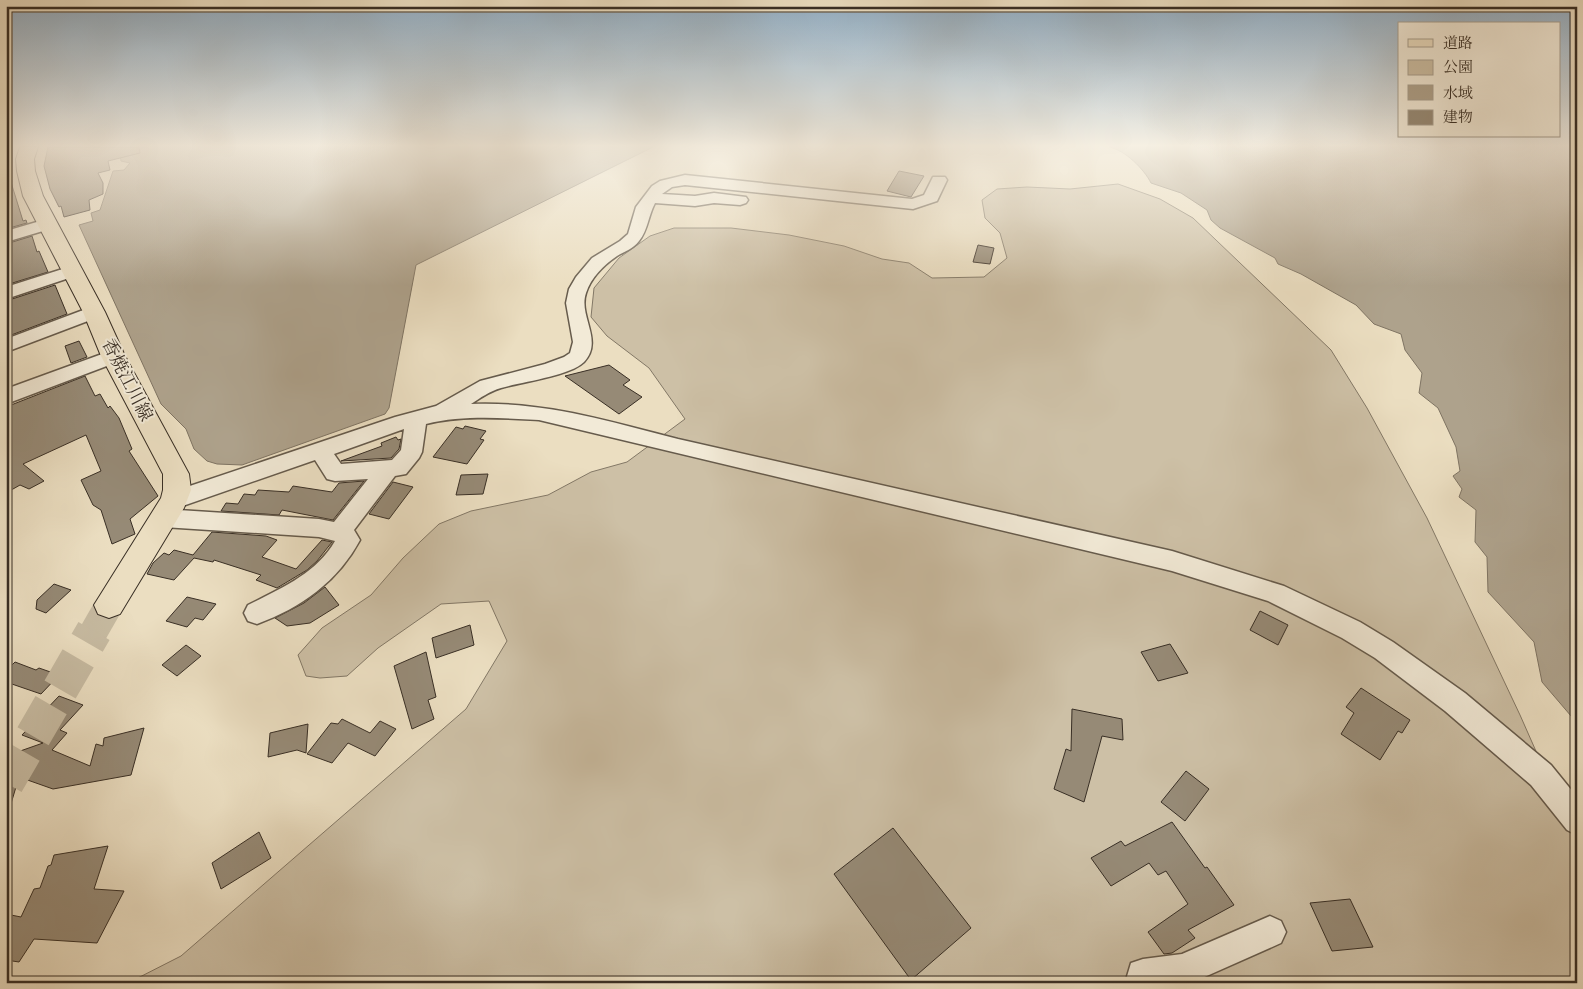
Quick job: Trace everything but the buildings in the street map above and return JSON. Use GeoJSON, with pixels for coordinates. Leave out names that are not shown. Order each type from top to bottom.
{"type":"FeatureCollection","features":[{"type":"Feature","properties":{"kind":"main road","name":"香焼江川線"},"geometry":{"type":"LineString","coordinates":[[32,193],[94,312],[113,356],[173,466],[178,483],[168,509],[109,605]]}},
{"type":"Feature","properties":{"kind":"street"},"geometry":{"type":"LineString","coordinates":[[444,412],[475,392],[493,384],[552,368],[574,359],[582,348],[583,341],[581,325],[576,310],[576,296],[584,280],[595,266],[609,253],[628,243],[640,229],[644,208],[656,193]]}},
{"type":"Feature","properties":{"kind":"street"},"geometry":{"type":"LineString","coordinates":[[810,193],[913,204],[931,198],[933,193]]}},
{"type":"Feature","properties":{"kind":"street"},"geometry":{"type":"LineString","coordinates":[[651,198],[695,201],[714,198],[871,212]]}},
{"type":"Feature","properties":{"kind":"street"},"geometry":{"type":"LineString","coordinates":[[6,237],[47,224]]}},
{"type":"Feature","properties":{"kind":"street"},"geometry":{"type":"LineString","coordinates":[[6,293],[72,271]]}},
{"type":"Feature","properties":{"kind":"street"},"geometry":{"type":"LineString","coordinates":[[6,346],[94,312]]}},
{"type":"Feature","properties":{"kind":"street"},"geometry":{"type":"LineString","coordinates":[[6,397],[113,356]]}},
{"type":"Feature","properties":{"kind":"street"},"geometry":{"type":"LineString","coordinates":[[168,509],[320,450],[416,418],[444,412],[518,410],[554,416],[678,448],[1172,561],[1275,593],[1351,630],[1384,650],[1455,702],[1540,775],[1577,820]]}},
{"type":"Feature","properties":{"kind":"street"},"geometry":{"type":"LineString","coordinates":[[320,450],[335,473],[398,468],[411,452],[416,418]]}},
{"type":"Feature","properties":{"kind":"street"},"geometry":{"type":"LineString","coordinates":[[339,533],[388,469]]}},
{"type":"Feature","properties":{"kind":"street"},"geometry":{"type":"LineString","coordinates":[[168,509],[319,528],[344,534],[348,540],[342,552],[326,572],[311,583],[257,613]]}},
{"type":"Feature","properties":{"kind":"street"},"geometry":{"type":"LineString","coordinates":[[1141,983],[1143,975],[1182,970],[1270,932]]}},
{"type":"Feature","properties":{"kind":"green space"},"geometry":{"type":"Polygon","coordinates":[[[991,193],[1144,193],[1160,199],[1193,218],[1331,350],[1367,408],[1427,518],[1520,715],[1577,844],[1577,983],[128,983],[181,956],[466,709],[507,641],[489,601],[441,604],[378,648],[347,676],[320,678],[306,676],[298,655],[322,628],[371,595],[403,558],[439,524],[471,511],[548,495],[591,472],[627,462],[685,419],[649,368],[607,336],[591,317],[594,288],[619,258],[650,236],[674,228],[731,228],[789,235],[844,246],[882,259],[909,263],[932,278],[984,277],[1007,258],[1000,233],[985,218],[982,200],[991,193]]]}},
{"type":"Feature","properties":{"kind":"water"},"geometry":{"type":"Polygon","coordinates":[[[106,193],[560,193],[416,265],[389,408],[385,414],[242,465],[217,464],[207,461],[194,449],[186,429],[161,404],[79,225],[93,221],[91,213],[100,210],[106,193]]]}},
{"type":"Feature","properties":{"kind":"water"},"geometry":{"type":"Polygon","coordinates":[[[1181,193],[1577,193],[1577,723],[1542,682],[1534,642],[1488,592],[1487,557],[1475,542],[1476,510],[1459,497],[1462,489],[1453,476],[1460,471],[1456,447],[1438,408],[1419,393],[1422,373],[1405,350],[1401,334],[1374,324],[1356,305],[1301,274],[1278,264],[1275,258],[1220,228],[1211,220],[1207,210],[1181,193]]]}},
{"type":"Feature","properties":{"kind":"tunnel"},"geometry":{"type":"LineString","coordinates":[[93,633],[109,605]]}},
{"type":"Feature","properties":{"kind":"tunnel"},"geometry":{"type":"LineString","coordinates":[[6,783],[94,631]]}}]}
